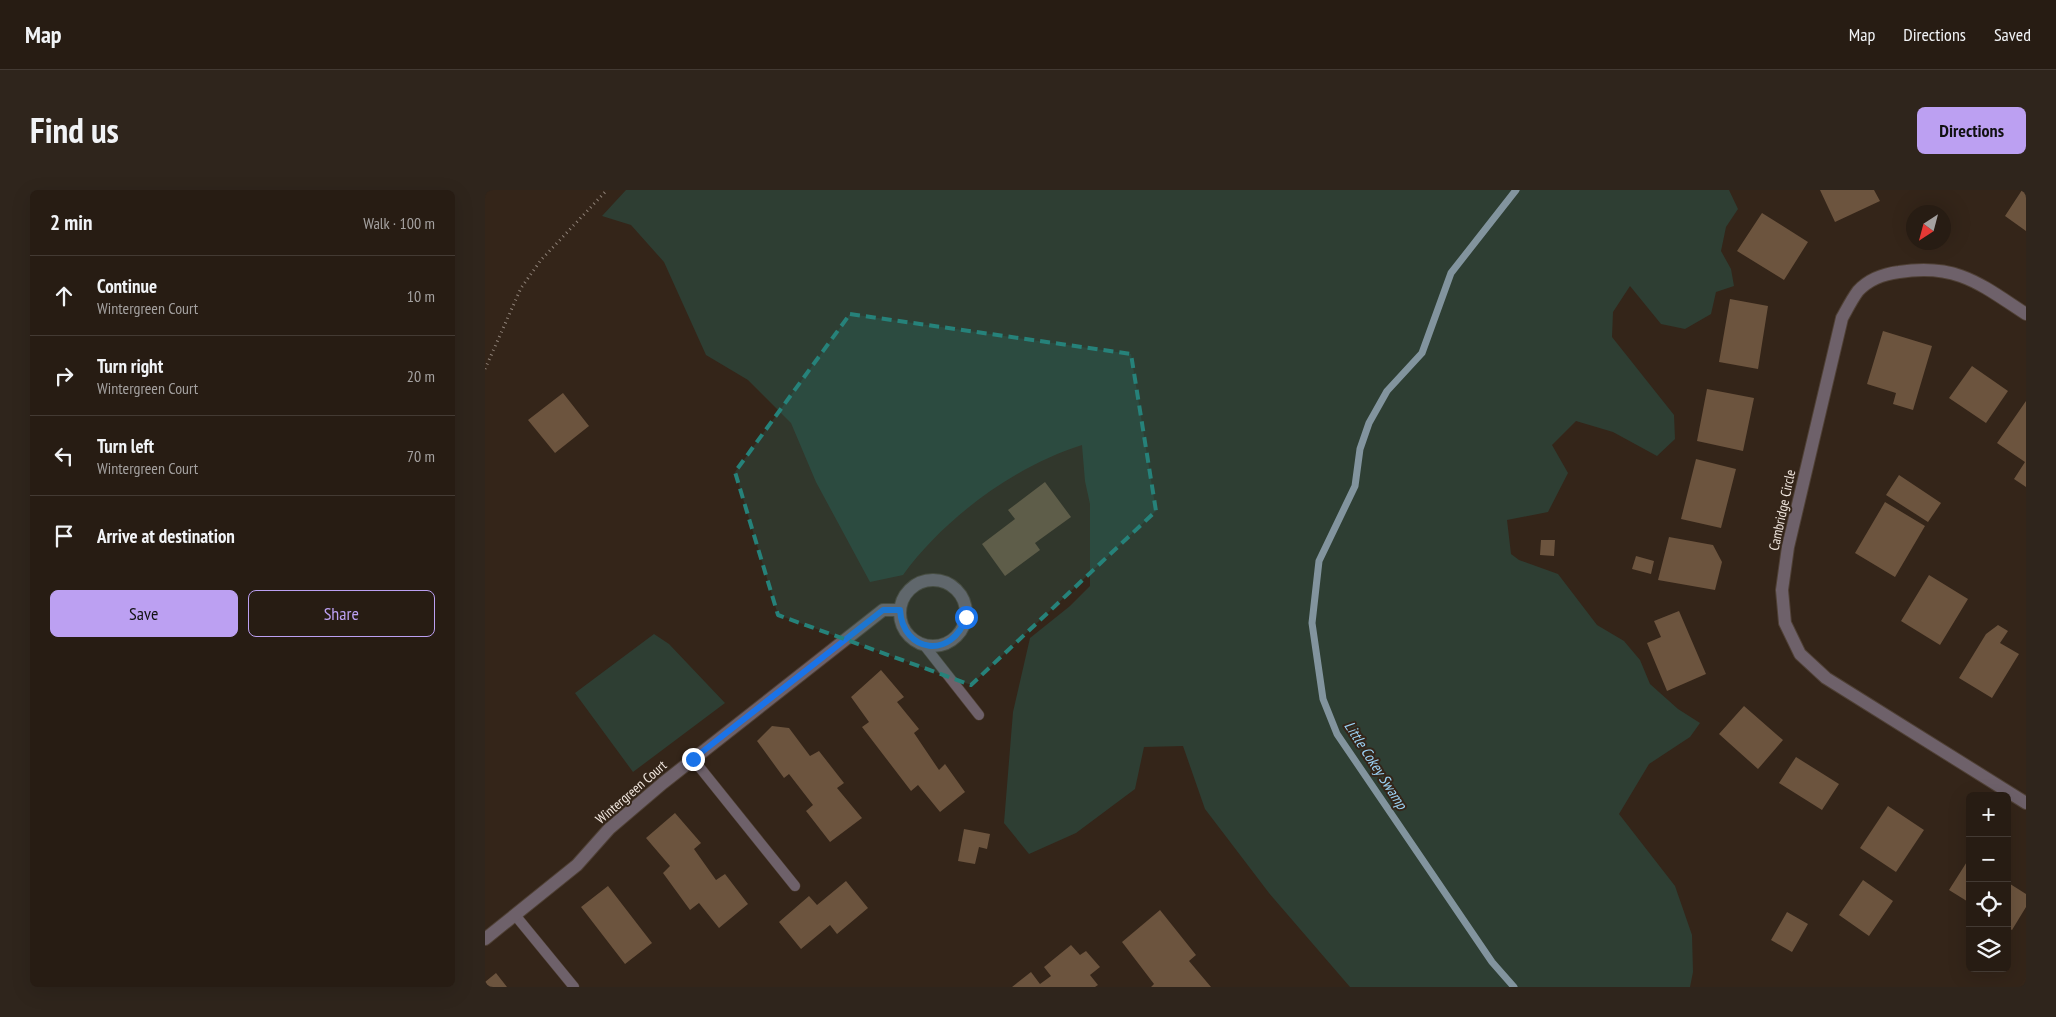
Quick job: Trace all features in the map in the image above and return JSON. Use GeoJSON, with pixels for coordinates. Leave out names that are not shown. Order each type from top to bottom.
{"type":"FeatureCollection","features":[{"type":"Feature","properties":{"kind":"street","name":"Cambridge Circle"},"geometry":{"type":"LineString","coordinates":[[2026,314],[1977,282],[1947,270],[1911,270],[1880,275],[1859,290],[1842,318],[1789,547],[1782,590],[1785,623],[1800,654],[1826,678],[2026,803]]}},
{"type":"Feature","properties":{"kind":"street"},"geometry":{"type":"LineString","coordinates":[[926,581],[946,583],[962,596],[966,617],[963,628],[956,638],[941,645],[924,645],[914,640],[906,632],[901,622],[900,610],[908,592],[926,581]]}},
{"type":"Feature","properties":{"kind":"street","name":"Wintergreen Court"},"geometry":{"type":"LineString","coordinates":[[485,939],[577,865],[609,829],[693,759],[883,610],[900,610]]}},
{"type":"Feature","properties":{"kind":"lane"},"geometry":{"type":"LineString","coordinates":[[924,645],[979,715]]}},
{"type":"Feature","properties":{"kind":"lane"},"geometry":{"type":"LineString","coordinates":[[693,759],[795,886]]}},
{"type":"Feature","properties":{"kind":"lane"},"geometry":{"type":"LineString","coordinates":[[515,914],[574,987]]}},
{"type":"Feature","properties":{"kind":"path"},"geometry":{"type":"LineString","coordinates":[[485,369],[521,288],[541,260],[607,190]]}},
{"type":"Feature","properties":{"kind":"highlighted area"},"geometry":{"type":"Polygon","coordinates":[[[850,314],[1131,354],[1156,511],[971,685],[778,615],[735,472],[850,314]]]}},
{"type":"Feature","properties":{"kind":"green space"},"geometry":{"type":"Polygon","coordinates":[[[626,190],[1729,190],[1738,209],[1726,227],[1721,251],[1731,269],[1734,286],[1716,292],[1711,314],[1685,329],[1661,324],[1630,286],[1613,312],[1612,337],[1674,415],[1675,439],[1657,456],[1613,432],[1576,421],[1552,445],[1568,473],[1548,512],[1507,520],[1511,554],[1519,560],[1558,574],[1597,625],[1624,641],[1640,660],[1650,684],[1678,709],[1700,723],[1690,737],[1649,764],[1619,814],[1675,886],[1692,935],[1693,972],[1690,987],[1350,987],[1269,893],[1205,809],[1183,746],[1144,747],[1135,789],[1076,833],[1029,854],[1004,823],[1013,712],[1030,638],[1070,606],[1090,586],[1090,504],[1085,481],[1082,445],[1032,466],[983,496],[939,534],[903,575],[870,582],[816,482],[791,423],[748,380],[706,355],[664,262],[631,225],[602,216],[626,190]]]}},
{"type":"Feature","properties":{"kind":"green space"},"geometry":{"type":"Polygon","coordinates":[[[654,634],[669,644],[725,703],[633,772],[575,693],[654,634]]]}},
{"type":"Feature","properties":{"kind":"building"},"geometry":{"type":"Polygon","coordinates":[[[1820,190],[1874,190],[1880,201],[1835,222],[1820,190]]]}},
{"type":"Feature","properties":{"kind":"building"},"geometry":{"type":"Polygon","coordinates":[[[2022,190],[2026,190],[2026,231],[2005,216],[2022,190]]]}},
{"type":"Feature","properties":{"kind":"building"},"geometry":{"type":"Polygon","coordinates":[[[1762,213],[1808,242],[1784,280],[1737,251],[1762,213]]]}},
{"type":"Feature","properties":{"kind":"building"},"geometry":{"type":"Polygon","coordinates":[[[1730,299],[1768,306],[1758,369],[1719,362],[1730,299]]]}},
{"type":"Feature","properties":{"kind":"building"},"geometry":{"type":"Polygon","coordinates":[[[1883,331],[1932,346],[1913,410],[1893,404],[1896,393],[1867,384],[1883,331]]]}},
{"type":"Feature","properties":{"kind":"building"},"geometry":{"type":"Polygon","coordinates":[[[1972,366],[2008,391],[1986,423],[1949,398],[1972,366]]]}},
{"type":"Feature","properties":{"kind":"building"},"geometry":{"type":"Polygon","coordinates":[[[1707,389],[1754,398],[1743,451],[1697,441],[1707,389]]]}},
{"type":"Feature","properties":{"kind":"building"},"geometry":{"type":"Polygon","coordinates":[[[563,393],[589,426],[555,453],[528,420],[563,393]]]}},
{"type":"Feature","properties":{"kind":"building"},"geometry":{"type":"Polygon","coordinates":[[[2026,401],[2026,487],[2014,479],[2025,462],[1997,443],[2026,401]]]}},
{"type":"Feature","properties":{"kind":"building"},"geometry":{"type":"Polygon","coordinates":[[[1696,459],[1736,469],[1721,528],[1681,519],[1696,459]]]}},
{"type":"Feature","properties":{"kind":"building"},"geometry":{"type":"Polygon","coordinates":[[[1899,475],[1941,503],[1928,522],[1886,495],[1899,475]]]}},
{"type":"Feature","properties":{"kind":"building"},"geometry":{"type":"Polygon","coordinates":[[[1045,482],[1071,517],[1035,543],[1040,550],[1005,576],[982,544],[1015,519],[1008,510],[1045,482]]]}},
{"type":"Feature","properties":{"kind":"building"},"geometry":{"type":"Polygon","coordinates":[[[1885,502],[1925,526],[1895,577],[1855,553],[1885,502]]]}},
{"type":"Feature","properties":{"kind":"building"},"geometry":{"type":"Polygon","coordinates":[[[1669,537],[1713,545],[1722,562],[1715,590],[1658,580],[1669,537]]]}},
{"type":"Feature","properties":{"kind":"building"},"geometry":{"type":"Polygon","coordinates":[[[1541,540],[1555,540],[1554,556],[1540,555],[1541,540]]]}},
{"type":"Feature","properties":{"kind":"building"},"geometry":{"type":"Polygon","coordinates":[[[1636,556],[1654,561],[1651,574],[1632,569],[1636,556]]]}},
{"type":"Feature","properties":{"kind":"building"},"geometry":{"type":"Polygon","coordinates":[[[1929,575],[1968,599],[1940,645],[1901,621],[1929,575]]]}},
{"type":"Feature","properties":{"kind":"building"},"geometry":{"type":"Polygon","coordinates":[[[1679,611],[1706,674],[1667,691],[1647,643],[1661,637],[1654,621],[1679,611]]]}},
{"type":"Feature","properties":{"kind":"building"},"geometry":{"type":"Polygon","coordinates":[[[1998,625],[2008,631],[2000,643],[2019,654],[1992,698],[1959,678],[1986,634],[1998,625]]]}},
{"type":"Feature","properties":{"kind":"building"},"geometry":{"type":"Polygon","coordinates":[[[881,670],[904,697],[897,702],[919,729],[914,733],[939,770],[945,764],[965,792],[940,812],[918,785],[911,791],[862,727],[869,722],[851,697],[881,670]]]}},
{"type":"Feature","properties":{"kind":"building"},"geometry":{"type":"Polygon","coordinates":[[[1744,706],[1783,740],[1758,769],[1719,734],[1744,706]]]}},
{"type":"Feature","properties":{"kind":"building"},"geometry":{"type":"Polygon","coordinates":[[[772,726],[789,728],[810,756],[819,751],[844,783],[837,788],[862,818],[830,842],[806,811],[813,805],[789,774],[784,778],[757,741],[772,726]]]}},
{"type":"Feature","properties":{"kind":"building"},"geometry":{"type":"Polygon","coordinates":[[[1796,757],[1839,784],[1822,810],[1779,783],[1796,757]]]}},
{"type":"Feature","properties":{"kind":"building"},"geometry":{"type":"Polygon","coordinates":[[[1888,806],[1924,830],[1896,872],[1860,848],[1888,806]]]}},
{"type":"Feature","properties":{"kind":"building"},"geometry":{"type":"Polygon","coordinates":[[[675,813],[701,843],[694,849],[716,880],[725,874],[748,904],[719,928],[699,903],[690,910],[663,873],[670,866],[646,838],[675,813]]]}},
{"type":"Feature","properties":{"kind":"building"},"geometry":{"type":"Polygon","coordinates":[[[964,829],[990,834],[987,849],[979,847],[975,864],[958,861],[964,829]]]}},
{"type":"Feature","properties":{"kind":"building"},"geometry":{"type":"Polygon","coordinates":[[[1966,863],[1966,901],[1949,890],[1966,863]]]}},
{"type":"Feature","properties":{"kind":"building"},"geometry":{"type":"Polygon","coordinates":[[[1863,880],[1893,901],[1869,936],[1839,915],[1863,880]]]}},
{"type":"Feature","properties":{"kind":"building"},"geometry":{"type":"Polygon","coordinates":[[[846,881],[868,908],[837,934],[830,925],[801,949],[779,922],[809,896],[817,905],[846,881]]]}},
{"type":"Feature","properties":{"kind":"building"},"geometry":{"type":"Polygon","coordinates":[[[2011,885],[2026,894],[2026,907],[2012,930],[2011,885]]]}},
{"type":"Feature","properties":{"kind":"building"},"geometry":{"type":"Polygon","coordinates":[[[608,886],[652,943],[625,964],[581,907],[608,886]]]}},
{"type":"Feature","properties":{"kind":"building"},"geometry":{"type":"Polygon","coordinates":[[[1160,910],[1196,955],[1189,961],[1211,987],[1151,987],[1154,984],[1122,942],[1160,910]]]}},
{"type":"Feature","properties":{"kind":"building"},"geometry":{"type":"Polygon","coordinates":[[[1787,912],[1808,924],[1792,952],[1771,940],[1787,912]]]}},
{"type":"Feature","properties":{"kind":"building"},"geometry":{"type":"Polygon","coordinates":[[[1071,945],[1080,955],[1086,951],[1100,967],[1090,975],[1098,985],[1095,987],[1012,987],[1031,972],[1040,984],[1051,976],[1044,967],[1071,945]]]}},
{"type":"Feature","properties":{"kind":"building"},"geometry":{"type":"Polygon","coordinates":[[[496,973],[507,987],[485,987],[485,982],[496,973]]]}},
{"type":"Feature","properties":{"kind":"waterway","name":"Little Cokey Swamp"},"geometry":{"type":"LineString","coordinates":[[1514,987],[1492,962],[1337,734],[1323,699],[1312,623],[1319,561],[1355,486],[1360,449],[1369,423],[1387,391],[1422,353],[1451,273],[1516,190]]}},
{"type":"Feature","properties":{"kind":"route"},"geometry":{"type":"LineString","coordinates":[[693,759],[883,610],[900,610],[901,622],[906,632],[914,640],[924,645],[936,646],[947,644],[956,638],[963,628],[966,617]]}}]}
